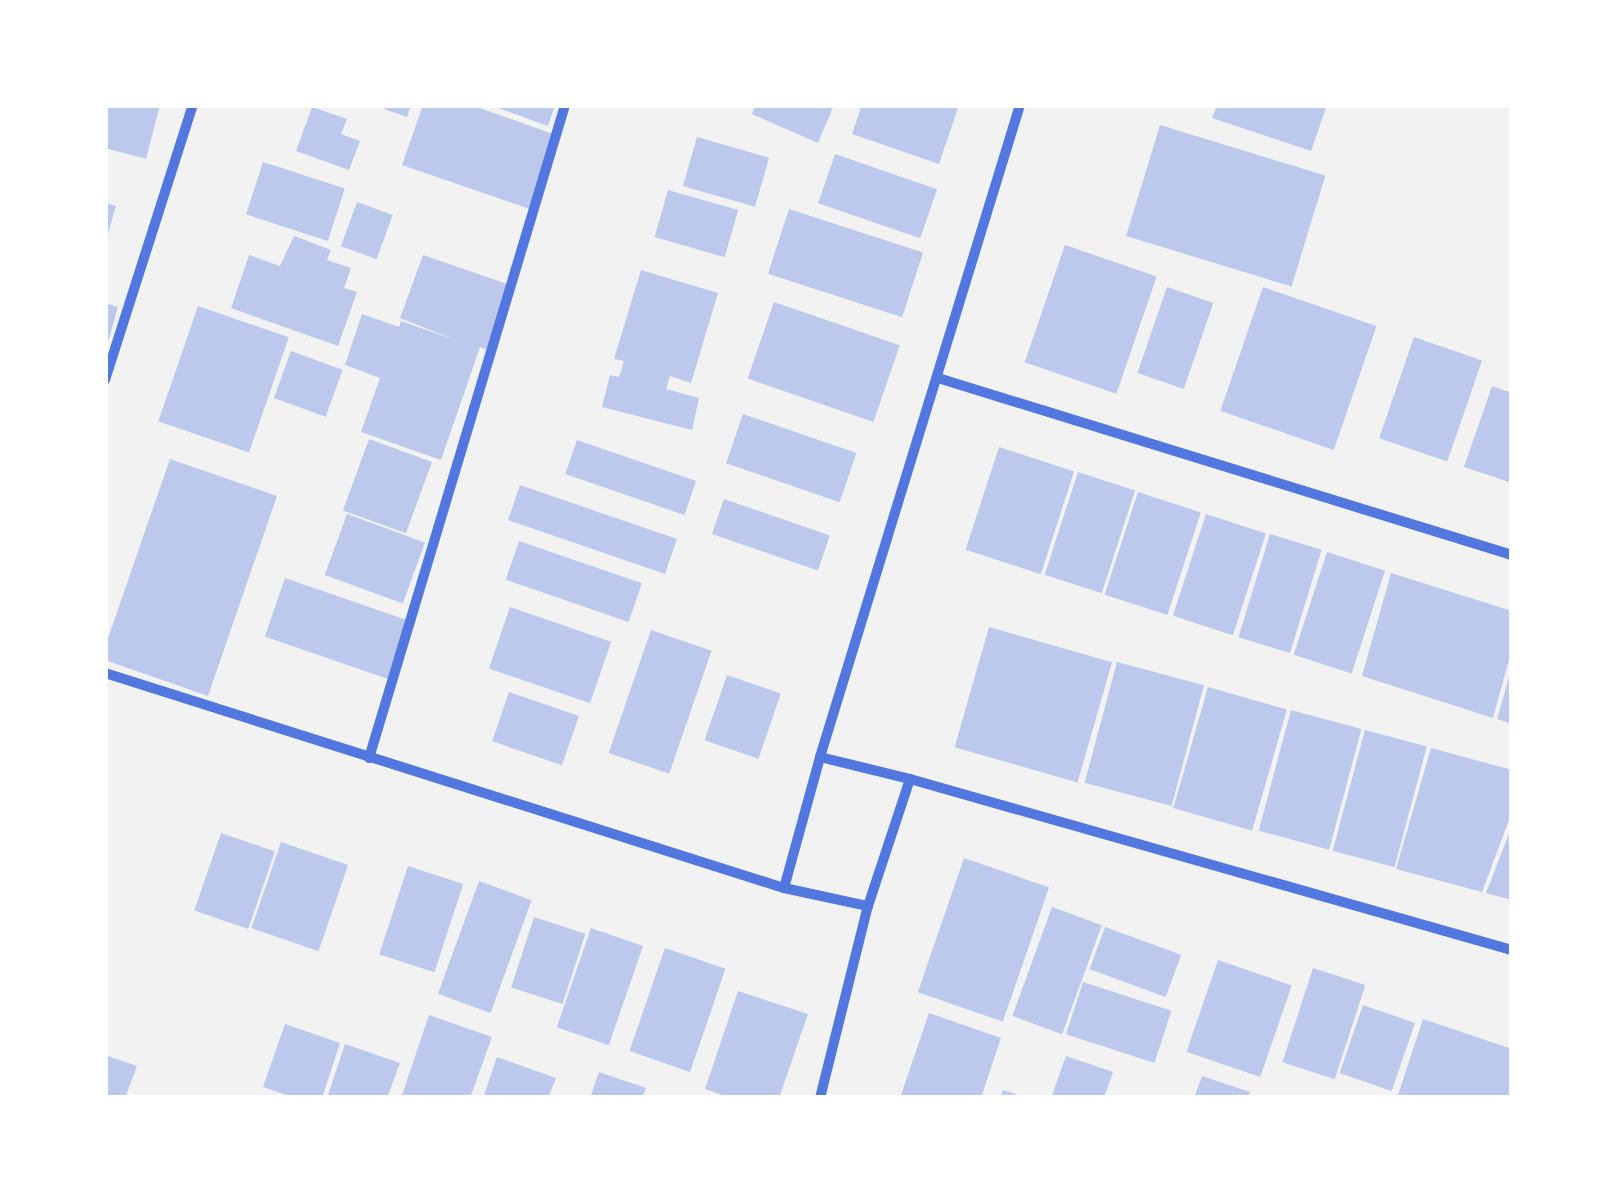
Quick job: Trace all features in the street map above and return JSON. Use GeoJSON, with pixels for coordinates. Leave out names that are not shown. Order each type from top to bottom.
{"type":"FeatureCollection","features":[{"type":"Feature","properties":{"kind":"street"},"geometry":{"type":"LineString","coordinates":[[105,380],[193,105]]}},
{"type":"Feature","properties":{"kind":"street"},"geometry":{"type":"LineString","coordinates":[[369,758],[565,105]]}},
{"type":"Feature","properties":{"kind":"street"},"geometry":{"type":"LineString","coordinates":[[784,888],[820,757],[1020,105]]}},
{"type":"Feature","properties":{"kind":"street"},"geometry":{"type":"LineString","coordinates":[[938,378],[1512,555]]}},
{"type":"Feature","properties":{"kind":"street"},"geometry":{"type":"LineString","coordinates":[[105,674],[784,888],[868,906]]}},
{"type":"Feature","properties":{"kind":"street"},"geometry":{"type":"LineString","coordinates":[[820,757],[910,778],[1512,950]]}},
{"type":"Feature","properties":{"kind":"street"},"geometry":{"type":"LineString","coordinates":[[820,1098],[868,906],[910,778]]}},
{"type":"Feature","properties":{"kind":"building"},"geometry":{"type":"Polygon","coordinates":[[[105,105],[160,105],[146,159],[105,148],[105,105]]]}},
{"type":"Feature","properties":{"kind":"building"},"geometry":{"type":"Polygon","coordinates":[[[386,105],[411,105],[407,117],[384,109],[386,105]]]}},
{"type":"Feature","properties":{"kind":"building"},"geometry":{"type":"Polygon","coordinates":[[[423,105],[471,105],[556,135],[530,209],[402,165],[423,105]]]}},
{"type":"Feature","properties":{"kind":"building"},"geometry":{"type":"Polygon","coordinates":[[[490,105],[555,105],[548,126],[490,105]]]}},
{"type":"Feature","properties":{"kind":"building"},"geometry":{"type":"Polygon","coordinates":[[[756,105],[834,105],[818,143],[752,114],[756,105]]]}},
{"type":"Feature","properties":{"kind":"building"},"geometry":{"type":"Polygon","coordinates":[[[862,105],[959,105],[939,164],[852,134],[862,105]]]}},
{"type":"Feature","properties":{"kind":"building"},"geometry":{"type":"Polygon","coordinates":[[[1217,105],[1327,105],[1311,151],[1212,118],[1217,105]]]}},
{"type":"Feature","properties":{"kind":"building"},"geometry":{"type":"Polygon","coordinates":[[[312,107],[347,119],[341,134],[360,141],[349,170],[296,151],[312,107]]]}},
{"type":"Feature","properties":{"kind":"building"},"geometry":{"type":"Polygon","coordinates":[[[1160,125],[1325,176],[1292,287],[1126,236],[1160,125]]]}},
{"type":"Feature","properties":{"kind":"building"},"geometry":{"type":"Polygon","coordinates":[[[697,137],[769,158],[755,207],[683,186],[697,137]]]}},
{"type":"Feature","properties":{"kind":"building"},"geometry":{"type":"Polygon","coordinates":[[[835,154],[937,189],[920,238],[818,203],[835,154]]]}},
{"type":"Feature","properties":{"kind":"building"},"geometry":{"type":"Polygon","coordinates":[[[263,162],[345,189],[328,241],[246,214],[263,162]]]}},
{"type":"Feature","properties":{"kind":"building"},"geometry":{"type":"Polygon","coordinates":[[[668,190],[738,210],[725,257],[654,237],[668,190]]]}},
{"type":"Feature","properties":{"kind":"building"},"geometry":{"type":"Polygon","coordinates":[[[357,202],[393,215],[377,259],[341,246],[357,202]]]}},
{"type":"Feature","properties":{"kind":"building"},"geometry":{"type":"Polygon","coordinates":[[[105,203],[116,206],[106,241],[105,241],[105,203]]]}},
{"type":"Feature","properties":{"kind":"building"},"geometry":{"type":"Polygon","coordinates":[[[789,209],[923,253],[902,317],[768,274],[789,209]]]}},
{"type":"Feature","properties":{"kind":"building"},"geometry":{"type":"Polygon","coordinates":[[[294,236],[331,250],[327,260],[351,268],[344,288],[357,292],[338,346],[231,308],[249,255],[280,266],[294,236]]]}},
{"type":"Feature","properties":{"kind":"building"},"geometry":{"type":"Polygon","coordinates":[[[1065,245],[1157,277],[1116,394],[1025,362],[1065,245]]]}},
{"type":"Feature","properties":{"kind":"building"},"geometry":{"type":"Polygon","coordinates":[[[423,255],[510,285],[487,350],[480,347],[441,460],[361,432],[380,378],[345,365],[362,314],[399,327],[401,321],[458,341],[400,318],[423,255]]]}},
{"type":"Feature","properties":{"kind":"building"},"geometry":{"type":"Polygon","coordinates":[[[641,270],[718,293],[691,383],[670,376],[666,389],[699,398],[692,430],[602,407],[610,375],[619,377],[624,361],[614,359],[641,270]]]}},
{"type":"Feature","properties":{"kind":"building"},"geometry":{"type":"Polygon","coordinates":[[[1167,287],[1213,303],[1184,389],[1137,373],[1167,287]]]}},
{"type":"Feature","properties":{"kind":"building"},"geometry":{"type":"Polygon","coordinates":[[[1263,287],[1376,326],[1334,450],[1220,411],[1263,287]]]}},
{"type":"Feature","properties":{"kind":"building"},"geometry":{"type":"Polygon","coordinates":[[[774,302],[900,345],[873,422],[748,379],[774,302]]]}},
{"type":"Feature","properties":{"kind":"building"},"geometry":{"type":"Polygon","coordinates":[[[105,303],[118,307],[106,349],[105,349],[105,303]]]}},
{"type":"Feature","properties":{"kind":"building"},"geometry":{"type":"Polygon","coordinates":[[[198,306],[289,337],[249,453],[158,421],[198,306]]]}},
{"type":"Feature","properties":{"kind":"building"},"geometry":{"type":"Polygon","coordinates":[[[1414,337],[1482,360],[1447,462],[1379,438],[1414,337]]]}},
{"type":"Feature","properties":{"kind":"building"},"geometry":{"type":"Polygon","coordinates":[[[291,351],[343,370],[326,417],[274,398],[291,351]]]}},
{"type":"Feature","properties":{"kind":"building"},"geometry":{"type":"Polygon","coordinates":[[[1492,386],[1512,393],[1512,483],[1464,467],[1492,386]]]}},
{"type":"Feature","properties":{"kind":"building"},"geometry":{"type":"Polygon","coordinates":[[[743,414],[856,453],[840,502],[726,463],[743,414]]]}},
{"type":"Feature","properties":{"kind":"building"},"geometry":{"type":"Polygon","coordinates":[[[369,439],[432,462],[406,533],[343,510],[369,439]]]}},
{"type":"Feature","properties":{"kind":"building"},"geometry":{"type":"Polygon","coordinates":[[[577,440],[696,481],[684,515],[565,474],[577,440]]]}},
{"type":"Feature","properties":{"kind":"building"},"geometry":{"type":"Polygon","coordinates":[[[999,447],[1074,471],[1041,574],[966,550],[999,447]]]}},
{"type":"Feature","properties":{"kind":"building"},"geometry":{"type":"Polygon","coordinates":[[[170,459],[277,496],[208,696],[105,660],[105,647],[170,459]]]}},
{"type":"Feature","properties":{"kind":"building"},"geometry":{"type":"Polygon","coordinates":[[[1078,472],[1135,491],[1102,593],[1045,575],[1078,472]]]}},
{"type":"Feature","properties":{"kind":"building"},"geometry":{"type":"Polygon","coordinates":[[[520,485],[677,539],[665,574],[508,520],[520,485]]]}},
{"type":"Feature","properties":{"kind":"building"},"geometry":{"type":"Polygon","coordinates":[[[1138,492],[1201,512],[1167,615],[1105,595],[1138,492]]]}},
{"type":"Feature","properties":{"kind":"building"},"geometry":{"type":"Polygon","coordinates":[[[724,499],[830,535],[818,570],[712,534],[724,499]]]}},
{"type":"Feature","properties":{"kind":"building"},"geometry":{"type":"Polygon","coordinates":[[[347,514],[425,542],[403,603],[325,575],[347,514]]]}},
{"type":"Feature","properties":{"kind":"building"},"geometry":{"type":"Polygon","coordinates":[[[1206,514],[1266,533],[1233,635],[1173,616],[1206,514]]]}},
{"type":"Feature","properties":{"kind":"building"},"geometry":{"type":"Polygon","coordinates":[[[1270,534],[1322,550],[1290,653],[1238,637],[1270,534]]]}},
{"type":"Feature","properties":{"kind":"building"},"geometry":{"type":"Polygon","coordinates":[[[519,541],[642,583],[629,622],[506,580],[519,541]]]}},
{"type":"Feature","properties":{"kind":"building"},"geometry":{"type":"Polygon","coordinates":[[[1327,552],[1385,571],[1352,674],[1294,655],[1327,552]]]}},
{"type":"Feature","properties":{"kind":"building"},"geometry":{"type":"Polygon","coordinates":[[[1391,573],[1512,611],[1512,649],[1493,718],[1362,676],[1391,573]]]}},
{"type":"Feature","properties":{"kind":"building"},"geometry":{"type":"Polygon","coordinates":[[[285,578],[409,621],[389,679],[265,637],[285,578]]]}},
{"type":"Feature","properties":{"kind":"building"},"geometry":{"type":"Polygon","coordinates":[[[510,607],[611,642],[590,703],[489,668],[510,607]]]}},
{"type":"Feature","properties":{"kind":"building"},"geometry":{"type":"Polygon","coordinates":[[[989,627],[1112,662],[1078,782],[955,747],[989,627]]]}},
{"type":"Feature","properties":{"kind":"building"},"geometry":{"type":"Polygon","coordinates":[[[651,630],[712,651],[669,774],[609,753],[651,630]]]}},
{"type":"Feature","properties":{"kind":"building"},"geometry":{"type":"Polygon","coordinates":[[[1117,662],[1204,685],[1172,806],[1085,783],[1117,662]]]}},
{"type":"Feature","properties":{"kind":"building"},"geometry":{"type":"Polygon","coordinates":[[[1512,670],[1512,724],[1497,719],[1512,670]]]}},
{"type":"Feature","properties":{"kind":"building"},"geometry":{"type":"Polygon","coordinates":[[[727,675],[781,694],[758,759],[705,740],[727,675]]]}},
{"type":"Feature","properties":{"kind":"building"},"geometry":{"type":"Polygon","coordinates":[[[1208,687],[1287,710],[1252,831],[1173,808],[1208,687]]]}},
{"type":"Feature","properties":{"kind":"building"},"geometry":{"type":"Polygon","coordinates":[[[509,692],[579,716],[562,765],[492,741],[509,692]]]}},
{"type":"Feature","properties":{"kind":"building"},"geometry":{"type":"Polygon","coordinates":[[[1291,710],[1362,729],[1329,850],[1259,831],[1291,710]]]}},
{"type":"Feature","properties":{"kind":"building"},"geometry":{"type":"Polygon","coordinates":[[[1365,730],[1427,747],[1394,867],[1333,851],[1365,730]]]}},
{"type":"Feature","properties":{"kind":"building"},"geometry":{"type":"Polygon","coordinates":[[[1431,748],[1512,770],[1512,812],[1482,892],[1396,869],[1431,748]]]}},
{"type":"Feature","properties":{"kind":"building"},"geometry":{"type":"Polygon","coordinates":[[[1512,826],[1512,900],[1486,893],[1512,826]]]}},
{"type":"Feature","properties":{"kind":"building"},"geometry":{"type":"Polygon","coordinates":[[[221,833],[275,852],[248,929],[194,911],[221,833]]]}},
{"type":"Feature","properties":{"kind":"building"},"geometry":{"type":"Polygon","coordinates":[[[281,842],[348,865],[319,951],[251,928],[281,842]]]}},
{"type":"Feature","properties":{"kind":"building"},"geometry":{"type":"Polygon","coordinates":[[[964,858],[1049,887],[1003,1022],[918,992],[964,858]]]}},
{"type":"Feature","properties":{"kind":"building"},"geometry":{"type":"Polygon","coordinates":[[[408,866],[463,884],[434,972],[379,954],[408,866]]]}},
{"type":"Feature","properties":{"kind":"building"},"geometry":{"type":"Polygon","coordinates":[[[479,881],[532,900],[491,1013],[438,994],[479,881]]]}},
{"type":"Feature","properties":{"kind":"building"},"geometry":{"type":"Polygon","coordinates":[[[1052,907],[1102,925],[1062,1034],[1012,1016],[1052,907]]]}},
{"type":"Feature","properties":{"kind":"building"},"geometry":{"type":"Polygon","coordinates":[[[534,917],[585,934],[562,1004],[511,987],[534,917]]]}},
{"type":"Feature","properties":{"kind":"building"},"geometry":{"type":"Polygon","coordinates":[[[1105,927],[1181,955],[1166,997],[1090,969],[1105,927]]]}},
{"type":"Feature","properties":{"kind":"building"},"geometry":{"type":"Polygon","coordinates":[[[591,928],[643,946],[609,1045],[557,1027],[591,928]]]}},
{"type":"Feature","properties":{"kind":"building"},"geometry":{"type":"Polygon","coordinates":[[[665,948],[726,969],[690,1072],[630,1051],[665,948]]]}},
{"type":"Feature","properties":{"kind":"building"},"geometry":{"type":"Polygon","coordinates":[[[1218,960],[1292,985],[1260,1077],[1186,1052],[1218,960]]]}},
{"type":"Feature","properties":{"kind":"building"},"geometry":{"type":"Polygon","coordinates":[[[1313,968],[1365,985],[1335,1079],[1282,1062],[1313,968]]]}},
{"type":"Feature","properties":{"kind":"building"},"geometry":{"type":"Polygon","coordinates":[[[1083,982],[1171,1011],[1154,1063],[1066,1034],[1083,982]]]}},
{"type":"Feature","properties":{"kind":"building"},"geometry":{"type":"Polygon","coordinates":[[[738,991],[808,1014],[779,1098],[730,1098],[705,1089],[738,991]]]}},
{"type":"Feature","properties":{"kind":"building"},"geometry":{"type":"Polygon","coordinates":[[[1363,1005],[1415,1023],[1392,1091],[1340,1073],[1363,1005]]]}},
{"type":"Feature","properties":{"kind":"building"},"geometry":{"type":"Polygon","coordinates":[[[929,1013],[1001,1038],[981,1098],[900,1098],[929,1013]]]}},
{"type":"Feature","properties":{"kind":"building"},"geometry":{"type":"Polygon","coordinates":[[[429,1015],[492,1037],[470,1098],[401,1098],[429,1015]]]}},
{"type":"Feature","properties":{"kind":"building"},"geometry":{"type":"Polygon","coordinates":[[[1423,1019],[1512,1049],[1512,1098],[1397,1098],[1423,1019]]]}},
{"type":"Feature","properties":{"kind":"building"},"geometry":{"type":"Polygon","coordinates":[[[285,1024],[340,1043],[322,1098],[295,1098],[263,1087],[285,1024]]]}},
{"type":"Feature","properties":{"kind":"building"},"geometry":{"type":"Polygon","coordinates":[[[345,1044],[400,1063],[387,1098],[327,1098],[345,1044]]]}},
{"type":"Feature","properties":{"kind":"building"},"geometry":{"type":"Polygon","coordinates":[[[105,1055],[137,1066],[125,1098],[105,1098],[105,1055]]]}},
{"type":"Feature","properties":{"kind":"building"},"geometry":{"type":"Polygon","coordinates":[[[1066,1056],[1113,1072],[1104,1098],[1051,1098],[1066,1056]]]}},
{"type":"Feature","properties":{"kind":"building"},"geometry":{"type":"Polygon","coordinates":[[[497,1057],[556,1078],[548,1098],[483,1098],[497,1057]]]}},
{"type":"Feature","properties":{"kind":"building"},"geometry":{"type":"Polygon","coordinates":[[[599,1072],[646,1088],[642,1098],[590,1098],[599,1072]]]}},
{"type":"Feature","properties":{"kind":"building"},"geometry":{"type":"Polygon","coordinates":[[[1202,1076],[1250,1092],[1248,1098],[1194,1098],[1202,1076]]]}},
{"type":"Feature","properties":{"kind":"building"},"geometry":{"type":"Polygon","coordinates":[[[1003,1090],[1024,1097],[1024,1098],[1000,1098],[1003,1090]]]}}]}
